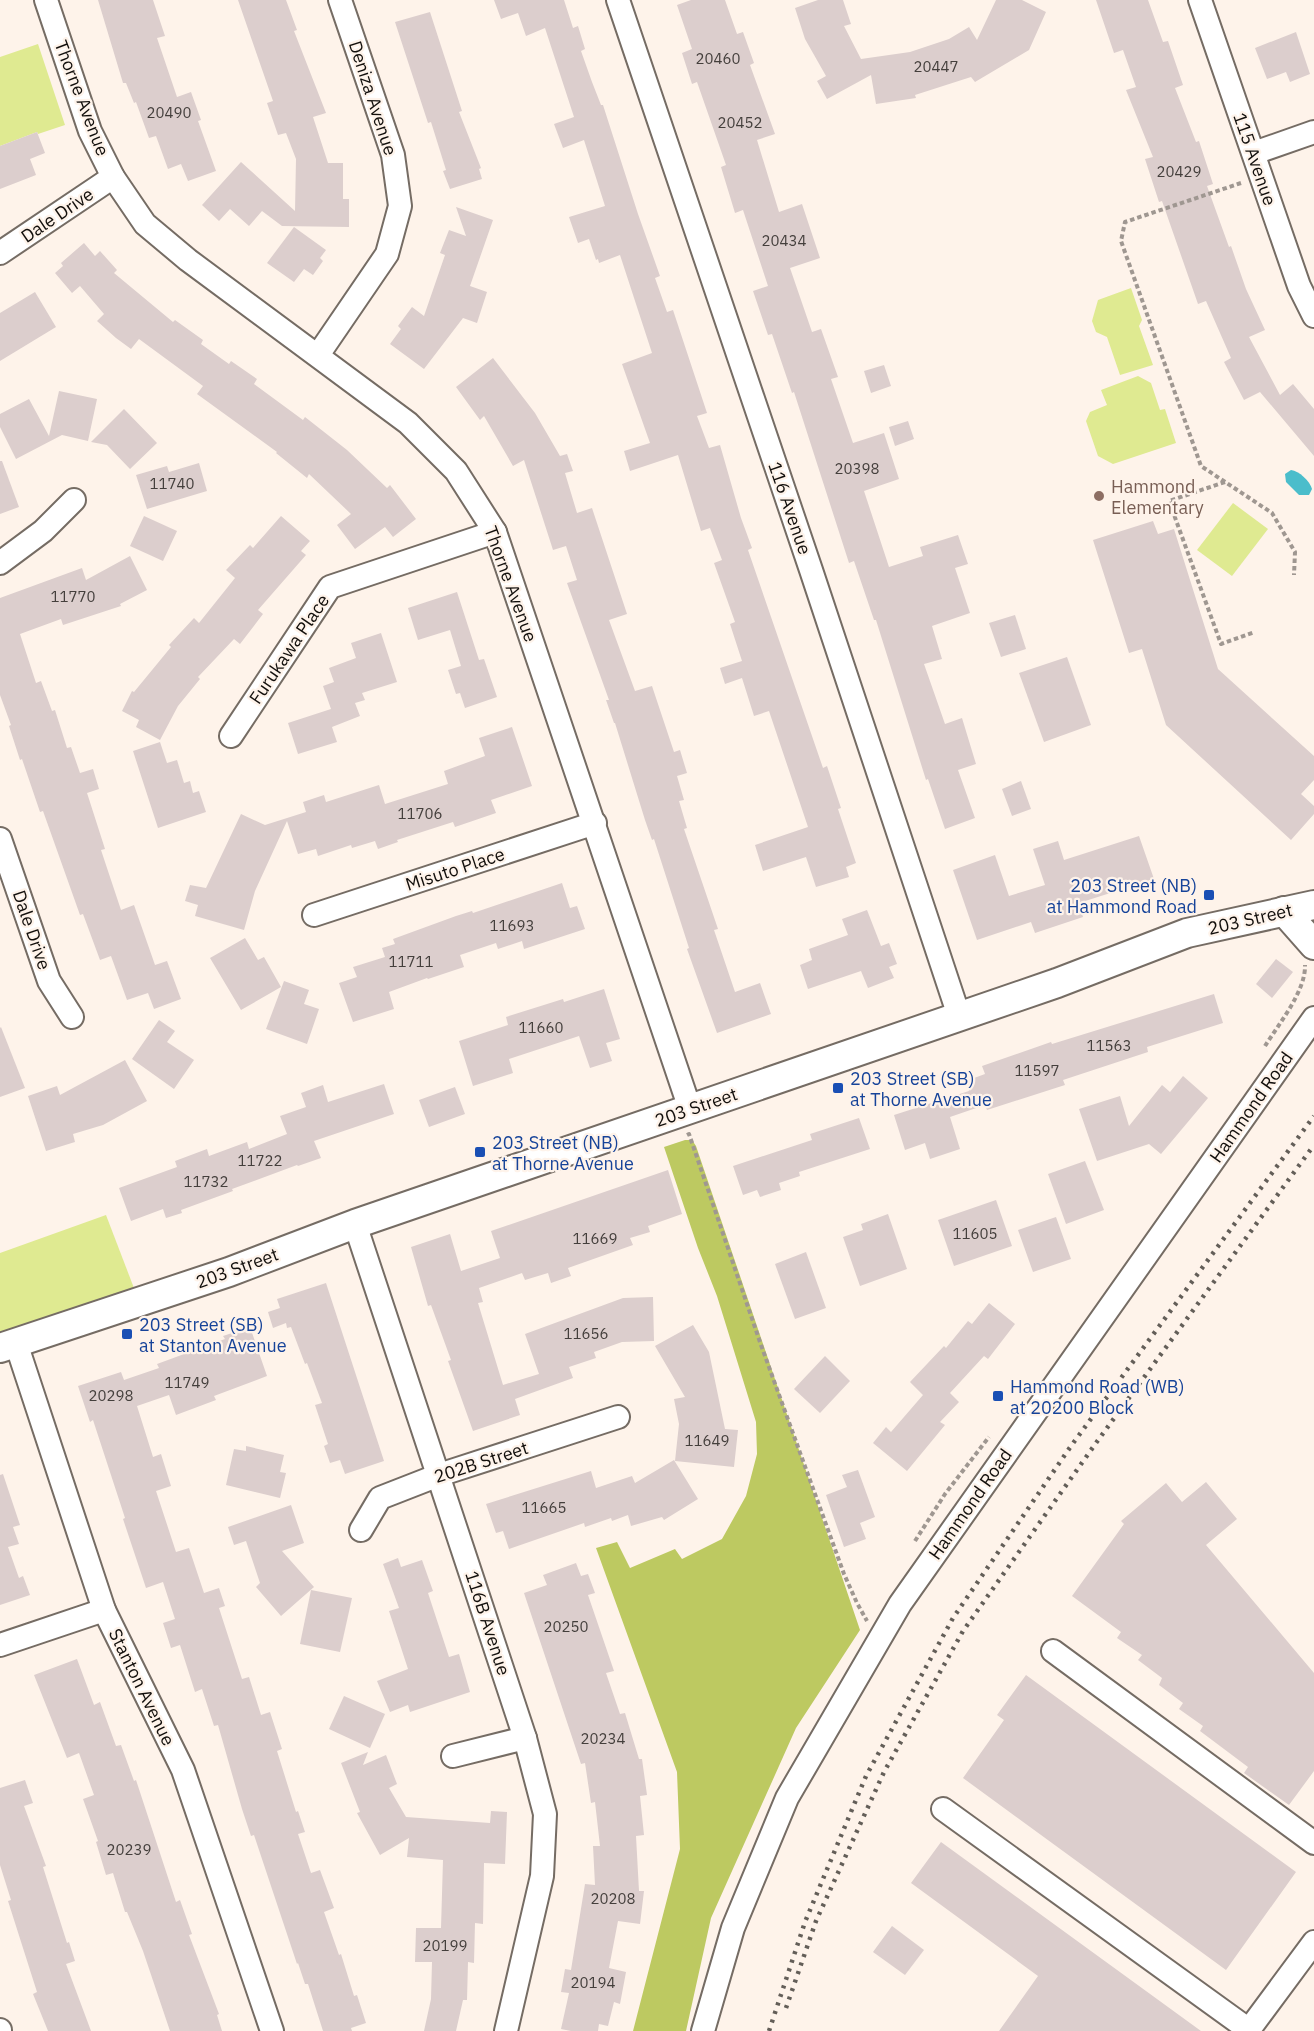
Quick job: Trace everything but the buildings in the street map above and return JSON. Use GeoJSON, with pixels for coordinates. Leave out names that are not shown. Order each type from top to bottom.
{"type":"FeatureCollection","features":[{"type":"Feature","properties":{"kind":"main road","name":"203 Street"},"geometry":{"type":"LineString","coordinates":[[8,1345],[229,1272],[355,1224],[689,1122],[959,1016],[1057,983],[1187,933],[1230,910],[1314,885]]}},
{"type":"Feature","properties":{"kind":"main road","name":"203 Street"},"geometry":{"type":"LineString","coordinates":[[1187,933],[1314,905]]}},
{"type":"Feature","properties":{"kind":"main road"},"geometry":{"type":"LineString","coordinates":[[1284,911],[1314,945]]}},
{"type":"Feature","properties":{"kind":"street","name":"Thorne Avenue"},"geometry":{"type":"LineString","coordinates":[[46,0],[90,131],[113,177],[145,224],[188,260],[408,423],[456,471],[495,532],[595,824],[689,1122]]}},
{"type":"Feature","properties":{"kind":"street","name":"Deniza Avenue"},"geometry":{"type":"LineString","coordinates":[[318,355],[387,254],[400,206],[393,155],[340,0]]}},
{"type":"Feature","properties":{"kind":"street","name":"116 Avenue"},"geometry":{"type":"LineString","coordinates":[[618,0],[819,593],[959,1016]]}},
{"type":"Feature","properties":{"kind":"street","name":"115 Avenue"},"geometry":{"type":"LineString","coordinates":[[1200,0],[1299,286],[1314,316]]}},
{"type":"Feature","properties":{"kind":"street"},"geometry":{"type":"LineString","coordinates":[[1254,153],[1314,132]]}},
{"type":"Feature","properties":{"kind":"street","name":"Dale Drive"},"geometry":{"type":"LineString","coordinates":[[0,253],[113,177]]}},
{"type":"Feature","properties":{"kind":"street"},"geometry":{"type":"LineString","coordinates":[[0,563],[42,531],[74,500]]}},
{"type":"Feature","properties":{"kind":"street","name":"Furukawa Place"},"geometry":{"type":"LineString","coordinates":[[231,736],[330,587],[495,532]]}},
{"type":"Feature","properties":{"kind":"street","name":"Misuto Place"},"geometry":{"type":"LineString","coordinates":[[314,915],[595,824]]}},
{"type":"Feature","properties":{"kind":"street","name":"Dale Drive"},"geometry":{"type":"LineString","coordinates":[[0,838],[50,981],[72,1017]]}},
{"type":"Feature","properties":{"kind":"street","name":"Hammond Road"},"geometry":{"type":"LineString","coordinates":[[703,2031],[733,1928],[787,1798],[900,1604],[1314,1018]]}},
{"type":"Feature","properties":{"kind":"street","name":"116B Avenue"},"geometry":{"type":"LineString","coordinates":[[355,1224],[525,1738],[545,1814],[542,1876],[506,2031]]}},
{"type":"Feature","properties":{"kind":"street","name":"Stanton Avenue"},"geometry":{"type":"LineString","coordinates":[[8,1345],[104,1610],[183,1770],[272,2031]]}},
{"type":"Feature","properties":{"kind":"street","name":"202B Street"},"geometry":{"type":"LineString","coordinates":[[361,1530],[380,1498],[439,1475],[618,1417]]}},
{"type":"Feature","properties":{"kind":"street"},"geometry":{"type":"LineString","coordinates":[[0,1645],[104,1610]]}},
{"type":"Feature","properties":{"kind":"street"},"geometry":{"type":"LineString","coordinates":[[1053,1651],[1314,1843]]}},
{"type":"Feature","properties":{"kind":"street"},"geometry":{"type":"LineString","coordinates":[[453,1756],[525,1738]]}},
{"type":"Feature","properties":{"kind":"street"},"geometry":{"type":"LineString","coordinates":[[943,1809],[1248,2030],[1314,1942]]}},
{"type":"Feature","properties":{"kind":"path"},"geometry":{"type":"LineString","coordinates":[[1262,176],[1125,222],[1121,241],[1201,466],[1272,513],[1295,552],[1294,575]]}},
{"type":"Feature","properties":{"kind":"path"},"geometry":{"type":"LineString","coordinates":[[1225,482],[1169,501],[1221,644],[1255,632]]}},
{"type":"Feature","properties":{"kind":"path"},"geometry":{"type":"LineString","coordinates":[[689,1122],[761,1345],[829,1532]]}},
{"type":"Feature","properties":{"kind":"green space"},"geometry":{"type":"Polygon","coordinates":[[[38,44],[65,125],[38,134],[37,132],[0,146],[0,57],[38,44]]]}},
{"type":"Feature","properties":{"kind":"green space"},"geometry":{"type":"Polygon","coordinates":[[[1131,288],[1142,320],[1139,326],[1153,365],[1120,375],[1107,337],[1096,332],[1092,321],[1098,300],[1131,288]]]}},
{"type":"Feature","properties":{"kind":"green space"},"geometry":{"type":"Polygon","coordinates":[[[1138,376],[1151,383],[1160,410],[1165,409],[1176,443],[1113,464],[1098,456],[1086,421],[1090,412],[1107,405],[1101,390],[1138,376]]]}},
{"type":"Feature","properties":{"kind":"green space"},"geometry":{"type":"Polygon","coordinates":[[[1233,503],[1268,529],[1232,576],[1197,550],[1233,503]]]}},
{"type":"Feature","properties":{"kind":"green space"},"geometry":{"type":"Polygon","coordinates":[[[692,1140],[696,1146],[860,1630],[796,1728],[711,1918],[686,2031],[633,2031],[680,1849],[677,1772],[596,1548],[617,1542],[630,1568],[675,1549],[682,1559],[722,1539],[746,1496],[757,1454],[756,1422],[717,1296],[698,1248],[664,1147],[692,1140]]]}},
{"type":"Feature","properties":{"kind":"green space"},"geometry":{"type":"Polygon","coordinates":[[[106,1215],[137,1296],[0,1348],[0,1253],[106,1215]]]}},
{"type":"Feature","properties":{"kind":"water"},"geometry":{"type":"Polygon","coordinates":[[[1291,470],[1301,474],[1309,483],[1312,489],[1309,495],[1299,495],[1286,482],[1285,474],[1291,470]]]}},
{"type":"Feature","properties":{"kind":"railway"},"geometry":{"type":"LineString","coordinates":[[769,2031],[805,1922],[866,1776],[953,1618],[1071,1446],[1314,1116]]}},
{"type":"Feature","properties":{"kind":"railway"},"geometry":{"type":"LineString","coordinates":[[786,2008],[816,1921],[884,1772],[963,1631],[1096,1443],[1314,1145]]}},
{"type":"Feature","properties":{"kind":"place","name":"Hammond Elementary"},"geometry":{"type":"Point","coordinates":[1099,496]}},
{"type":"Feature","properties":{"kind":"place","name":"203 Street (NB) at Hammond Road"},"geometry":{"type":"Point","coordinates":[1209,895]}},
{"type":"Feature","properties":{"kind":"place","name":"203 Street (SB) at Thorne Avenue"},"geometry":{"type":"Point","coordinates":[838,1088]}},
{"type":"Feature","properties":{"kind":"place","name":"203 Street (NB) at Thorne Avenue"},"geometry":{"type":"Point","coordinates":[480,1152]}},
{"type":"Feature","properties":{"kind":"place","name":"203 Street (SB) at Stanton Avenue"},"geometry":{"type":"Point","coordinates":[127,1334]}},
{"type":"Feature","properties":{"kind":"place","name":"Hammond Road (WB) at 20200 Block"},"geometry":{"type":"Point","coordinates":[998,1396]}}]}
